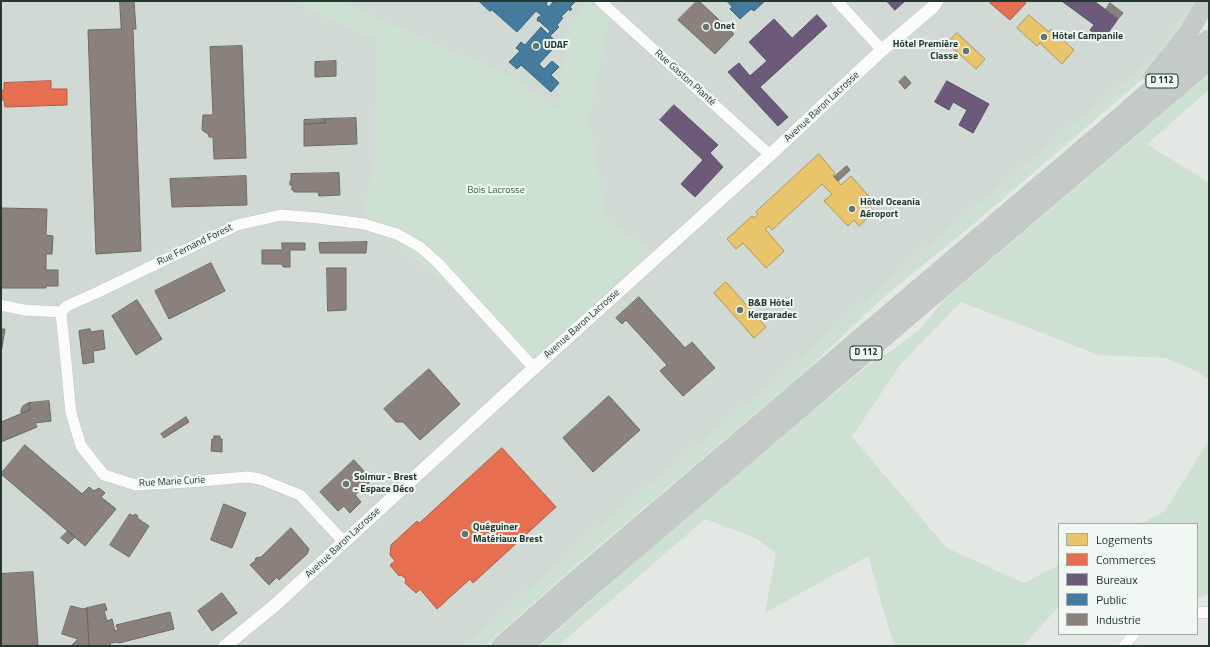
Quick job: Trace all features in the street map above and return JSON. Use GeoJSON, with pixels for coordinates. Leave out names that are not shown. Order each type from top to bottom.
{"type":"FeatureCollection","features":[{"type":"Feature","properties":{"kind":"highway"},"geometry":{"type":"LineString","coordinates":[[1114,122],[1187,35],[1207,1]]}},
{"type":"Feature","properties":{"kind":"highway","name":"D 112"},"geometry":{"type":"LineString","coordinates":[[501,646],[571,584],[1114,122],[1209,39]]}},
{"type":"Feature","properties":{"kind":"highway","name":"D 112"},"geometry":{"type":"LineString","coordinates":[[524,646],[585,592],[1209,61]]}},
{"type":"Feature","properties":{"kind":"street","name":"Rue Gaston Planté"},"geometry":{"type":"LineString","coordinates":[[600,1],[770,156]]}},
{"type":"Feature","properties":{"kind":"street"},"geometry":{"type":"LineString","coordinates":[[838,1],[882,50]]}},
{"type":"Feature","properties":{"kind":"street","name":"Avenue Baron Lacrosse"},"geometry":{"type":"LineString","coordinates":[[225,646],[274,606],[534,368],[770,156],[882,50],[933,7],[937,1]]}},
{"type":"Feature","properties":{"kind":"street","name":"Rue Fernand Forest"},"geometry":{"type":"LineString","coordinates":[[61,312],[67,306],[237,225],[281,215],[318,218],[364,224],[397,234],[420,247],[438,263],[534,368]]}},
{"type":"Feature","properties":{"kind":"street"},"geometry":{"type":"LineString","coordinates":[[1,305],[24,310],[61,312]]}},
{"type":"Feature","properties":{"kind":"street","name":"Rue Marie Curie"},"geometry":{"type":"LineString","coordinates":[[61,312],[71,413],[81,446],[104,475],[136,485],[247,477],[260,479],[300,496],[344,542]]}},
{"type":"Feature","properties":{"kind":"street"},"geometry":{"type":"LineString","coordinates":[[1198,613],[1209,613]]}},
{"type":"Feature","properties":{"kind":"street"},"geometry":{"type":"LineString","coordinates":[[1124,646],[1133,635]]}},
{"type":"Feature","properties":{"kind":"shaded area"},"geometry":{"type":"Polygon","coordinates":[[[1,1],[1194,1],[1158,55],[936,240],[768,387],[608,520],[467,646],[1,646],[1,1]]]}},
{"type":"Feature","properties":{"kind":"green space","name":"Bois Lacrosse"},"geometry":{"type":"Polygon","coordinates":[[[293,1],[341,1],[447,49],[506,73],[559,110],[564,37],[586,1],[590,1],[609,18],[589,120],[607,219],[654,253],[535,358],[363,215],[375,155],[377,40],[293,1]]]}},
{"type":"Feature","properties":{"kind":"green space"},"geometry":{"type":"Polygon","coordinates":[[[1194,1],[1202,1],[1146,76],[971,226],[879,301],[807,370],[573,568],[485,646],[467,646],[608,520],[768,387],[936,240],[1158,55],[1194,1]]]}},
{"type":"Feature","properties":{"kind":"green space"},"geometry":{"type":"Polygon","coordinates":[[[1209,74],[1209,90],[1147,144],[1209,183],[1209,380],[1196,371],[1166,358],[1099,355],[961,302],[900,365],[852,437],[947,548],[1024,583],[1058,566],[1058,607],[1023,646],[894,646],[868,556],[765,613],[776,554],[756,538],[705,519],[558,646],[540,646],[618,576],[819,406],[871,363],[890,352],[921,328],[944,300],[1209,74]]]}},
{"type":"Feature","properties":{"kind":"green space"},"geometry":{"type":"Polygon","coordinates":[[[1209,440],[1209,593],[1198,598],[1198,523],[1142,523],[1165,511],[1209,440]]]}},
{"type":"Feature","properties":{"kind":"building: Logements","name":"Hôtel Campanile"},"geometry":{"type":"Polygon","coordinates":[[[1029,15],[1049,32],[1051,29],[1074,50],[1062,64],[1040,43],[1037,46],[1017,28],[1029,15]]]}},
{"type":"Feature","properties":{"kind":"building: Logements","name":"Hôtel Première Classe"},"geometry":{"type":"Polygon","coordinates":[[[957,33],[985,59],[976,69],[947,43],[957,33]]]}},
{"type":"Feature","properties":{"kind":"building: Logements","name":"Hôtel Oceania Aéroport"},"geometry":{"type":"Polygon","coordinates":[[[819,154],[835,173],[833,175],[841,185],[851,176],[874,202],[870,206],[874,212],[859,226],[854,220],[848,226],[824,201],[832,194],[822,184],[772,230],[769,226],[765,229],[784,251],[766,268],[743,243],[736,249],[727,239],[752,216],[754,218],[758,214],[756,212],[819,154]]]}},
{"type":"Feature","properties":{"kind":"building: Logements"},"geometry":{"type":"Polygon","coordinates":[[[726,282],[766,327],[754,338],[714,293],[726,282]]]}},
{"type":"Feature","properties":{"kind":"building: Commerces"},"geometry":{"type":"Polygon","coordinates":[[[992,1],[1024,1],[1026,3],[1010,20],[990,3],[992,1]]]}},
{"type":"Feature","properties":{"kind":"building: Commerces"},"geometry":{"type":"Polygon","coordinates":[[[51,81],[51,89],[67,89],[67,105],[5,107],[4,100],[2,100],[1,91],[4,90],[4,83],[51,81]]]}},
{"type":"Feature","properties":{"kind":"building: Commerces","name":"Quéguiner Matériaux Brest"},"geometry":{"type":"Polygon","coordinates":[[[502,448],[556,507],[473,583],[470,579],[437,609],[420,589],[416,593],[405,583],[406,579],[401,575],[399,576],[390,565],[395,561],[390,555],[391,545],[417,521],[419,523],[502,448]]]}},
{"type":"Feature","properties":{"kind":"building: Bureaux"},"geometry":{"type":"Polygon","coordinates":[[[887,1],[905,1],[895,10],[887,1]]]}},
{"type":"Feature","properties":{"kind":"building: Bureaux"},"geometry":{"type":"Polygon","coordinates":[[[1062,1],[1094,1],[1118,19],[1103,40],[1090,30],[1094,25],[1062,1]]]}},
{"type":"Feature","properties":{"kind":"building: Bureaux"},"geometry":{"type":"Polygon","coordinates":[[[817,15],[827,26],[760,87],[788,117],[778,126],[728,72],[739,63],[750,76],[767,61],[749,42],[774,19],[792,38],[817,15]]]}},
{"type":"Feature","properties":{"kind":"building: Bureaux"},"geometry":{"type":"Polygon","coordinates":[[[947,81],[989,104],[973,133],[959,125],[967,110],[953,102],[949,110],[935,102],[947,81]]]}},
{"type":"Feature","properties":{"kind":"building: Bureaux"},"geometry":{"type":"Polygon","coordinates":[[[674,105],[718,145],[710,153],[723,167],[695,197],[681,184],[703,160],[660,120],[674,105]]]}},
{"type":"Feature","properties":{"kind":"building: Public","name":"UDAF"},"geometry":{"type":"Polygon","coordinates":[[[479,1],[548,1],[546,4],[549,7],[556,1],[576,1],[570,7],[572,9],[570,11],[569,9],[561,17],[563,18],[557,25],[559,27],[550,36],[558,43],[539,64],[544,69],[552,61],[559,67],[551,75],[559,83],[551,92],[521,65],[517,69],[509,62],[520,51],[516,48],[521,42],[525,45],[541,27],[548,34],[550,31],[539,21],[537,21],[538,17],[541,15],[536,11],[517,32],[492,10],[490,11],[479,1]]]}},
{"type":"Feature","properties":{"kind":"building: Public"},"geometry":{"type":"Polygon","coordinates":[[[727,1],[765,1],[754,11],[751,9],[740,19],[730,9],[732,7],[727,1]]]}},
{"type":"Feature","properties":{"kind":"building: Industrie"},"geometry":{"type":"Polygon","coordinates":[[[120,1],[134,1],[136,29],[133,29],[141,251],[96,254],[88,30],[121,29],[120,1]]]}},
{"type":"Feature","properties":{"kind":"building: Industrie","name":"Onet"},"geometry":{"type":"Polygon","coordinates":[[[697,1],[699,1],[734,34],[715,54],[678,20],[697,1]]]}},
{"type":"Feature","properties":{"kind":"building: Industrie"},"geometry":{"type":"Polygon","coordinates":[[[1110,3],[1123,13],[1118,19],[1106,10],[1110,3]]]}},
{"type":"Feature","properties":{"kind":"building: Industrie"},"geometry":{"type":"Polygon","coordinates":[[[242,46],[246,158],[214,159],[213,137],[209,137],[208,134],[202,130],[203,115],[213,115],[210,47],[242,46]]]}},
{"type":"Feature","properties":{"kind":"building: Industrie"},"geometry":{"type":"Polygon","coordinates":[[[336,61],[336,76],[315,77],[315,62],[336,61]]]}},
{"type":"Feature","properties":{"kind":"building: Industrie"},"geometry":{"type":"Polygon","coordinates":[[[905,76],[911,83],[905,89],[899,82],[905,76]]]}},
{"type":"Feature","properties":{"kind":"building: Industrie"},"geometry":{"type":"Polygon","coordinates":[[[356,118],[357,144],[304,146],[304,124],[325,123],[325,119],[356,118]]]}},
{"type":"Feature","properties":{"kind":"building: Industrie"},"geometry":{"type":"Polygon","coordinates":[[[325,119],[325,123],[304,124],[304,120],[325,119]]]}},
{"type":"Feature","properties":{"kind":"building: Industrie"},"geometry":{"type":"Polygon","coordinates":[[[847,166],[850,170],[838,181],[834,177],[847,166]]]}},
{"type":"Feature","properties":{"kind":"building: Industrie"},"geometry":{"type":"Polygon","coordinates":[[[339,173],[340,195],[319,196],[318,192],[294,192],[292,190],[292,185],[290,185],[291,174],[339,173]]]}},
{"type":"Feature","properties":{"kind":"building: Industrie"},"geometry":{"type":"Polygon","coordinates":[[[246,176],[247,205],[172,207],[170,179],[246,176]]]}},
{"type":"Feature","properties":{"kind":"building: Industrie"},"geometry":{"type":"Polygon","coordinates":[[[1,208],[47,209],[46,235],[53,236],[52,254],[46,254],[46,270],[58,270],[58,286],[46,286],[46,288],[1,288],[1,208]]]}},
{"type":"Feature","properties":{"kind":"building: Industrie"},"geometry":{"type":"Polygon","coordinates":[[[367,242],[366,253],[320,253],[319,243],[367,242]]]}},
{"type":"Feature","properties":{"kind":"building: Industrie"},"geometry":{"type":"Polygon","coordinates":[[[282,243],[305,243],[305,250],[290,250],[290,267],[283,267],[282,264],[262,264],[262,250],[282,250],[282,243]]]}},
{"type":"Feature","properties":{"kind":"building: Industrie"},"geometry":{"type":"Polygon","coordinates":[[[211,263],[225,291],[169,319],[155,291],[211,263]]]}},
{"type":"Feature","properties":{"kind":"building: Industrie"},"geometry":{"type":"Polygon","coordinates":[[[327,268],[346,268],[346,310],[328,311],[327,268]]]}},
{"type":"Feature","properties":{"kind":"building: Industrie"},"geometry":{"type":"Polygon","coordinates":[[[639,297],[685,348],[692,342],[715,368],[683,396],[660,371],[667,365],[626,320],[622,324],[616,318],[639,297]]]}},
{"type":"Feature","properties":{"kind":"building: Industrie"},"geometry":{"type":"Polygon","coordinates":[[[137,300],[162,339],[136,355],[112,316],[137,300]]]}},
{"type":"Feature","properties":{"kind":"building: Industrie"},"geometry":{"type":"Polygon","coordinates":[[[1,329],[5,329],[1,353],[1,329]]]}},
{"type":"Feature","properties":{"kind":"building: Industrie"},"geometry":{"type":"Polygon","coordinates":[[[90,329],[91,332],[103,330],[105,349],[93,351],[94,362],[83,364],[79,331],[90,329]]]}},
{"type":"Feature","properties":{"kind":"building: Industrie"},"geometry":{"type":"Polygon","coordinates":[[[429,369],[460,404],[420,440],[403,422],[396,422],[384,409],[429,369]]]}},
{"type":"Feature","properties":{"kind":"building: Industrie"},"geometry":{"type":"Polygon","coordinates":[[[609,396],[640,430],[593,472],[563,438],[609,396]]]}},
{"type":"Feature","properties":{"kind":"building: Industrie"},"geometry":{"type":"Polygon","coordinates":[[[49,401],[51,421],[35,423],[37,427],[1,442],[1,422],[30,410],[29,403],[49,401]]]}},
{"type":"Feature","properties":{"kind":"building: Industrie"},"geometry":{"type":"Polygon","coordinates":[[[29,403],[30,410],[21,413],[23,406],[29,403]]]}},
{"type":"Feature","properties":{"kind":"building: Industrie"},"geometry":{"type":"Polygon","coordinates":[[[186,417],[189,422],[164,438],[161,434],[186,417]]]}},
{"type":"Feature","properties":{"kind":"building: Industrie"},"geometry":{"type":"Polygon","coordinates":[[[214,436],[220,436],[220,439],[222,439],[222,452],[211,451],[212,439],[214,439],[214,436]]]}},
{"type":"Feature","properties":{"kind":"building: Industrie"},"geometry":{"type":"Polygon","coordinates":[[[25,445],[82,494],[89,487],[94,491],[99,488],[105,493],[101,497],[116,509],[85,546],[1,474],[25,445]]]}},
{"type":"Feature","properties":{"kind":"building: Industrie"},"geometry":{"type":"Polygon","coordinates":[[[354,460],[372,480],[355,495],[361,502],[350,513],[344,506],[338,511],[320,492],[354,460]]]}},
{"type":"Feature","properties":{"kind":"building: Industrie"},"geometry":{"type":"Polygon","coordinates":[[[224,504],[246,513],[232,548],[211,540],[224,504]]]}},
{"type":"Feature","properties":{"kind":"building: Industrie"},"geometry":{"type":"Polygon","coordinates":[[[130,514],[133,516],[135,514],[138,516],[137,518],[149,526],[129,557],[110,545],[130,514]]]}},
{"type":"Feature","properties":{"kind":"building: Industrie"},"geometry":{"type":"Polygon","coordinates":[[[291,528],[309,549],[307,554],[279,580],[277,577],[269,585],[250,565],[256,558],[261,557],[291,528]]]}},
{"type":"Feature","properties":{"kind":"building: Industrie"},"geometry":{"type":"Polygon","coordinates":[[[68,531],[75,537],[68,544],[61,538],[68,531]]]}},
{"type":"Feature","properties":{"kind":"building: Industrie"},"geometry":{"type":"Polygon","coordinates":[[[33,572],[38,646],[1,646],[1,574],[33,572]]]}},
{"type":"Feature","properties":{"kind":"building: Industrie"},"geometry":{"type":"Polygon","coordinates":[[[222,593],[237,613],[212,631],[198,611],[222,593]]]}},
{"type":"Feature","properties":{"kind":"building: Industrie"},"geometry":{"type":"Polygon","coordinates":[[[105,604],[107,610],[104,611],[107,621],[112,619],[115,631],[118,630],[116,625],[170,612],[174,629],[119,643],[111,643],[110,646],[89,646],[87,608],[105,604]]]}},
{"type":"Feature","properties":{"kind":"building: Industrie"},"geometry":{"type":"Polygon","coordinates":[[[71,606],[83,609],[87,608],[89,646],[71,646],[78,639],[62,634],[71,606]]]}},
{"type":"Feature","properties":{"kind":"place","name":"Onet"},"geometry":{"type":"Point","coordinates":[706,27]}},
{"type":"Feature","properties":{"kind":"place","name":"Hôtel Campanile"},"geometry":{"type":"Point","coordinates":[1044,37]}},
{"type":"Feature","properties":{"kind":"place","name":"UDAF"},"geometry":{"type":"Point","coordinates":[536,46]}},
{"type":"Feature","properties":{"kind":"place","name":"Hôtel Première Classe"},"geometry":{"type":"Point","coordinates":[966,51]}},
{"type":"Feature","properties":{"kind":"place","name":"Hôtel Oceania Aéroport"},"geometry":{"type":"Point","coordinates":[852,209]}},
{"type":"Feature","properties":{"kind":"place","name":"B&B Hôtel Kergaradec"},"geometry":{"type":"Point","coordinates":[740,310]}},
{"type":"Feature","properties":{"kind":"place","name":"Solmur - Brest - Espace Déco"},"geometry":{"type":"Point","coordinates":[346,484]}},
{"type":"Feature","properties":{"kind":"place","name":"Quéguiner Matériaux Brest"},"geometry":{"type":"Point","coordinates":[465,534]}}]}
